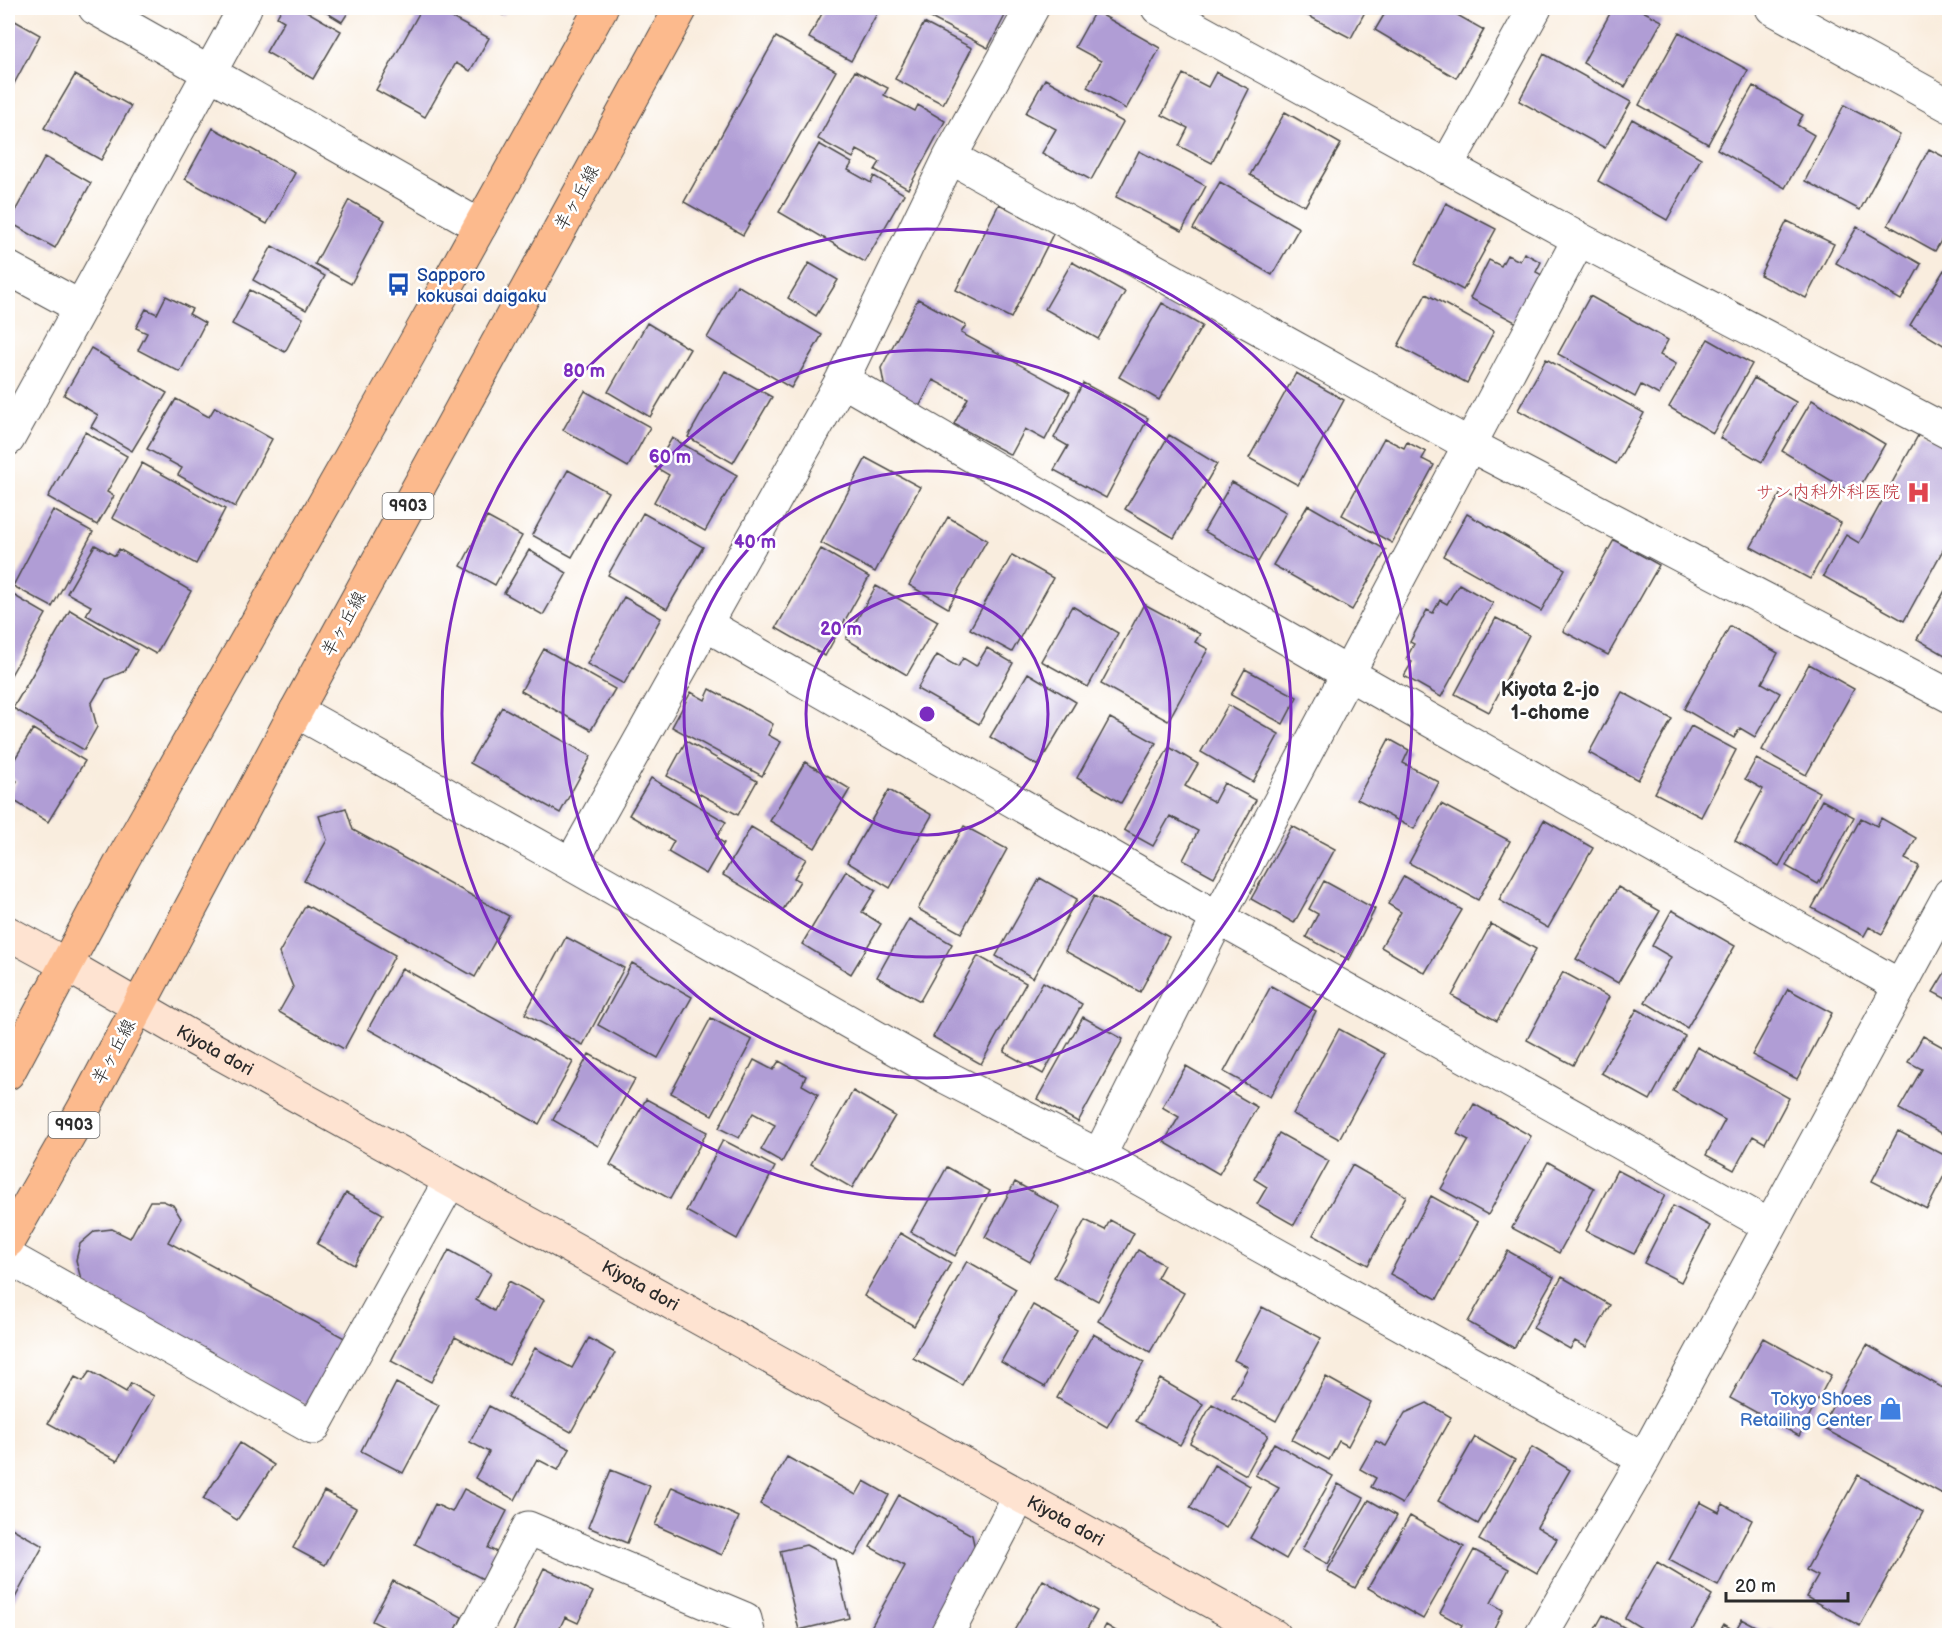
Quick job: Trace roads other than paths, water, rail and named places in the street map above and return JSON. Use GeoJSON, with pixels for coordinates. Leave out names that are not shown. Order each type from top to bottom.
{"type":"FeatureCollection","features":[{"type":"Feature","properties":{"kind":"main road"},"geometry":{"type":"LineString","coordinates":[[8,1073],[65,964],[601,8]]}},
{"type":"Feature","properties":{"kind":"main road","name":"羊ヶ丘線"},"geometry":{"type":"LineString","coordinates":[[8,1241],[83,1110],[296,711],[681,8]]}},
{"type":"Feature","properties":{"kind":"street"},"geometry":{"type":"LineString","coordinates":[[95,8],[210,71],[480,226]]}},
{"type":"Feature","properties":{"kind":"street"},"geometry":{"type":"LineString","coordinates":[[8,439],[245,8]]}},
{"type":"Feature","properties":{"kind":"street"},"geometry":{"type":"LineString","coordinates":[[572,864],[842,380],[951,157],[1032,8]]}},
{"type":"Feature","properties":{"kind":"street"},"geometry":{"type":"LineString","coordinates":[[1158,8],[1580,239],[1950,433]]}},
{"type":"Feature","properties":{"kind":"street"},"geometry":{"type":"LineString","coordinates":[[1446,167],[1535,8]]}},
{"type":"Feature","properties":{"kind":"street"},"geometry":{"type":"LineString","coordinates":[[1772,8],[1950,106]]}},
{"type":"Feature","properties":{"kind":"street"},"geometry":{"type":"LineString","coordinates":[[951,157],[1470,444],[1950,696]]}},
{"type":"Feature","properties":{"kind":"street"},"geometry":{"type":"LineString","coordinates":[[1099,1156],[1218,918],[1580,239]]}},
{"type":"Feature","properties":{"kind":"street"},"geometry":{"type":"LineString","coordinates":[[8,268],[80,307]]}},
{"type":"Feature","properties":{"kind":"street"},"geometry":{"type":"LineString","coordinates":[[842,380],[1347,673],[1900,986]]}},
{"type":"Feature","properties":{"kind":"street"},"geometry":{"type":"LineString","coordinates":[[705,624],[1218,918],[1770,1226]]}},
{"type":"Feature","properties":{"kind":"street"},"geometry":{"type":"LineString","coordinates":[[296,711],[572,864],[946,1077],[1099,1156],[1644,1459]]}},
{"type":"Feature","properties":{"kind":"street"},"geometry":{"type":"LineString","coordinates":[[1540,1635],[1644,1459],[1950,894]]}},
{"type":"Feature","properties":{"kind":"street","name":"Kiyota dori"},"geometry":{"type":"LineString","coordinates":[[8,933],[1274,1635]]}},
{"type":"Feature","properties":{"kind":"street"},"geometry":{"type":"LineString","coordinates":[[8,1257],[314,1428],[450,1180]]}},
{"type":"Feature","properties":{"kind":"street"},"geometry":{"type":"LineString","coordinates":[[946,1635],[1020,1495]]}},
{"type":"Feature","properties":{"kind":"street"},"geometry":{"type":"LineString","coordinates":[[472,1635],[528,1528],[745,1619],[749,1635]]}},
{"type":"Feature","properties":{"kind":"place","name":"Sapporo kokusai daigaku"},"geometry":{"type":"Point","coordinates":[399,285]}},
{"type":"Feature","properties":{"kind":"place","name":"サン内科外科医院"},"geometry":{"type":"Point","coordinates":[1918,492]}},
{"type":"Feature","properties":{"kind":"place","name":"Tokyo Shoes Retailing Center"},"geometry":{"type":"Point","coordinates":[1890,1409]}},
{"type":"Feature","properties":{"kind":"district","name":"Kiyota 2-jo 1-chome"},"geometry":{"type":"Point","coordinates":[1550,702]}}]}
